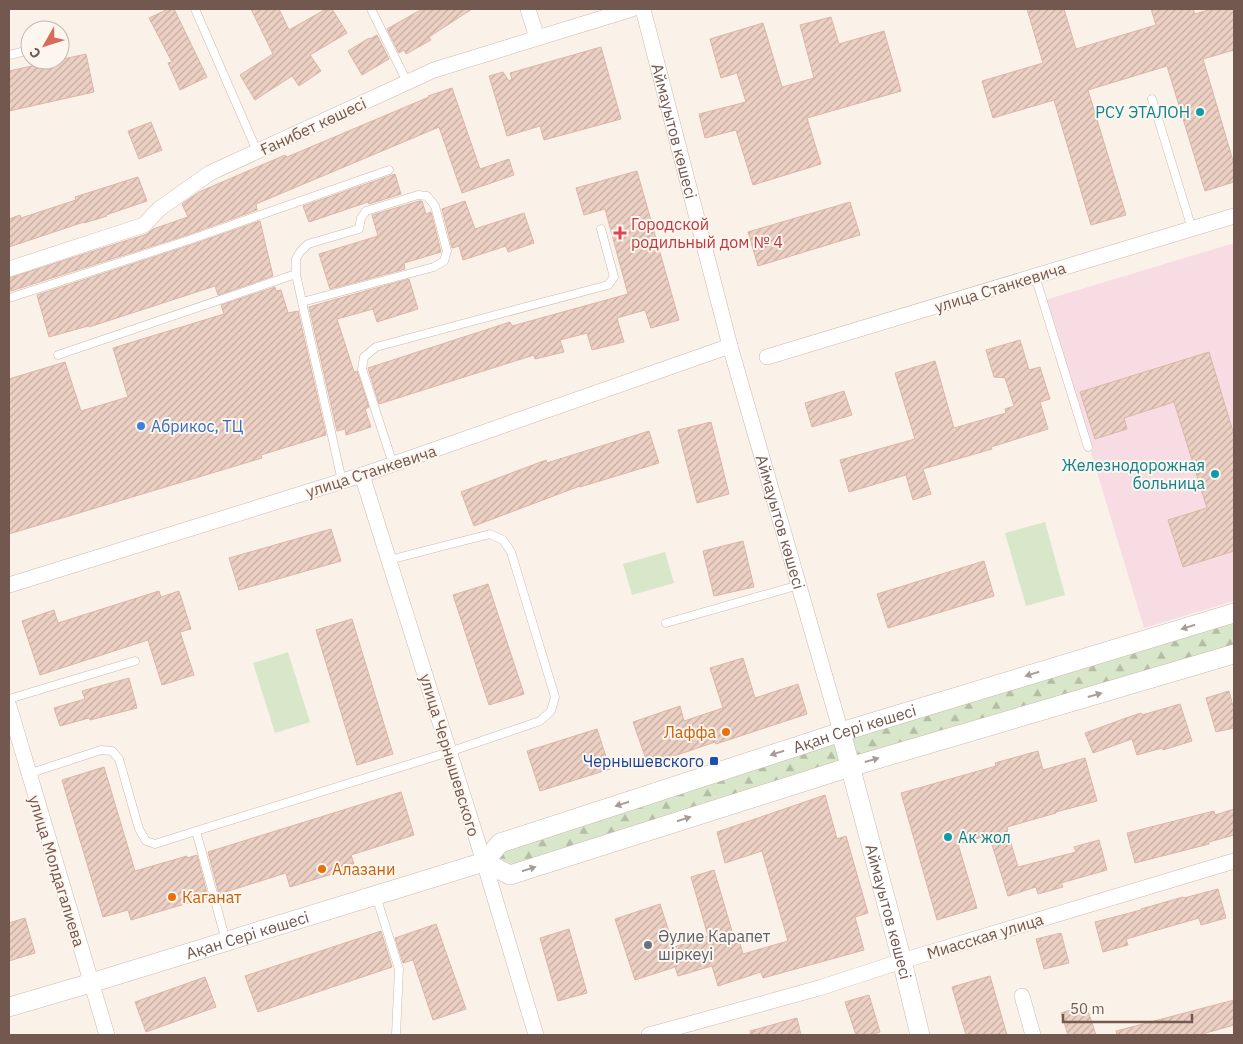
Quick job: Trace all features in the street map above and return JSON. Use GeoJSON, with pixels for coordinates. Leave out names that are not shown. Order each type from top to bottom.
{"type":"FeatureCollection","features":[{"type":"Feature","properties":{"kind":"street"},"geometry":{"type":"LineString","coordinates":[[528,9],[537,38]]}},
{"type":"Feature","properties":{"kind":"street","name":"Ғанибет көшесі"},"geometry":{"type":"LineString","coordinates":[[9,269],[144,225],[159,209],[210,173],[434,70],[632,9]]}},
{"type":"Feature","properties":{"kind":"street","name":"Аймауытов көшесі"},"geometry":{"type":"LineString","coordinates":[[643,9],[730,346],[841,732],[920,1035]]}},
{"type":"Feature","properties":{"kind":"street","name":"улица Станкевича"},"geometry":{"type":"LineString","coordinates":[[766,358],[1234,216]]}},
{"type":"Feature","properties":{"kind":"street","name":"улица Станкевича"},"geometry":{"type":"LineString","coordinates":[[9,585],[362,475],[730,346]]}},
{"type":"Feature","properties":{"kind":"street","name":"улица Чернышевского"},"geometry":{"type":"LineString","coordinates":[[362,475],[484,862],[536,1035]]}},
{"type":"Feature","properties":{"kind":"street","name":"Ақан Сері көшесі"},"geometry":{"type":"LineString","coordinates":[[9,1007],[484,862],[500,844],[841,732],[1234,613]]}},
{"type":"Feature","properties":{"kind":"street"},"geometry":{"type":"LineString","coordinates":[[484,862],[510,875],[850,767],[1234,654]]}},
{"type":"Feature","properties":{"kind":"street","name":"улица Молдагалиева"},"geometry":{"type":"LineString","coordinates":[[9,706],[107,1035]]}},
{"type":"Feature","properties":{"kind":"street","name":"Миасская улица"},"geometry":{"type":"LineString","coordinates":[[649,1035],[819,988],[902,961],[1234,862]]}},
{"type":"Feature","properties":{"kind":"street"},"geometry":{"type":"LineString","coordinates":[[1022,996],[1033,1035]]}},
{"type":"Feature","properties":{"kind":"lane"},"geometry":{"type":"LineString","coordinates":[[195,9],[257,151]]}},
{"type":"Feature","properties":{"kind":"lane"},"geometry":{"type":"LineString","coordinates":[[371,9],[407,82]]}},
{"type":"Feature","properties":{"kind":"lane"},"geometry":{"type":"LineString","coordinates":[[1152,99],[1192,229]]}},
{"type":"Feature","properties":{"kind":"lane"},"geometry":{"type":"LineString","coordinates":[[9,298],[189,240],[389,170]]}},
{"type":"Feature","properties":{"kind":"lane"},"geometry":{"type":"LineString","coordinates":[[302,302],[434,267],[444,261],[447,251],[435,206],[428,196],[418,195],[366,211],[361,218],[359,229],[308,244],[300,252],[296,260],[296,274],[302,302],[342,481]]}},
{"type":"Feature","properties":{"kind":"lane"},"geometry":{"type":"LineString","coordinates":[[392,464],[362,369],[364,357],[376,347],[608,284],[614,277],[601,230]]}},
{"type":"Feature","properties":{"kind":"lane"},"geometry":{"type":"LineString","coordinates":[[58,355],[296,274]]}},
{"type":"Feature","properties":{"kind":"lane"},"geometry":{"type":"LineString","coordinates":[[1035,276],[1088,447]]}},
{"type":"Feature","properties":{"kind":"lane"},"geometry":{"type":"LineString","coordinates":[[28,774],[100,750],[112,751],[119,759],[139,829],[146,841],[155,844],[449,752],[540,721],[551,711],[555,697],[511,552],[502,540],[490,534],[389,560]]}},
{"type":"Feature","properties":{"kind":"lane"},"geometry":{"type":"LineString","coordinates":[[666,623],[798,585]]}},
{"type":"Feature","properties":{"kind":"lane"},"geometry":{"type":"LineString","coordinates":[[9,700],[135,661]]}},
{"type":"Feature","properties":{"kind":"lane"},"geometry":{"type":"LineString","coordinates":[[196,831],[226,942]]}},
{"type":"Feature","properties":{"kind":"lane"},"geometry":{"type":"LineString","coordinates":[[376,896],[399,969],[396,1035]]}},
{"type":"Feature","properties":{"kind":"shaded area"},"geometry":{"type":"Polygon","coordinates":[[[1234,243],[1234,601],[1144,628],[1045,300],[1234,243]]]}},
{"type":"Feature","properties":{"kind":"green space"},"geometry":{"type":"Polygon","coordinates":[[[1045,522],[1065,595],[1026,606],[1005,533],[1045,522]]]}},
{"type":"Feature","properties":{"kind":"green space"},"geometry":{"type":"Polygon","coordinates":[[[665,552],[674,583],[632,595],[623,564],[665,552]]]}},
{"type":"Feature","properties":{"kind":"green space"},"geometry":{"type":"Polygon","coordinates":[[[1234,621],[1234,648],[857,758],[852,736],[1234,621]]]}},
{"type":"Feature","properties":{"kind":"green space"},"geometry":{"type":"Polygon","coordinates":[[[288,652],[310,722],[275,733],[253,663],[288,652]]]}},
{"type":"Feature","properties":{"kind":"green space"},"geometry":{"type":"Polygon","coordinates":[[[835,742],[839,763],[513,865],[498,857],[508,848],[835,742]]]}},
{"type":"Feature","properties":{"kind":"building"},"geometry":{"type":"Polygon","coordinates":[[[168,9],[174,9],[207,77],[180,90],[168,63],[172,62],[149,18],[168,9]]]}},
{"type":"Feature","properties":{"kind":"building"},"geometry":{"type":"Polygon","coordinates":[[[251,9],[279,9],[289,30],[326,9],[332,9],[347,33],[310,55],[321,71],[299,86],[292,76],[255,100],[240,75],[273,54],[251,9]]]}},
{"type":"Feature","properties":{"kind":"building"},"geometry":{"type":"Polygon","coordinates":[[[422,9],[472,9],[429,37],[431,40],[406,54],[404,50],[399,53],[387,29],[422,9]]]}},
{"type":"Feature","properties":{"kind":"building","name":"РСУ ЭТАЛОН"},"geometry":{"type":"Polygon","coordinates":[[[1027,9],[1064,9],[1076,49],[1156,25],[1151,9],[1193,9],[1195,14],[1212,9],[1234,9],[1234,50],[1203,59],[1234,164],[1234,182],[1205,191],[1167,66],[1088,90],[1126,215],[1091,225],[1054,100],[993,118],[982,81],[1043,63],[1027,9]]]}},
{"type":"Feature","properties":{"kind":"building"},"geometry":{"type":"Polygon","coordinates":[[[831,17],[839,44],[884,31],[901,91],[807,118],[821,164],[753,185],[736,130],[705,138],[699,114],[746,102],[737,73],[721,78],[710,39],[763,23],[782,87],[814,78],[800,25],[831,17]]]}},
{"type":"Feature","properties":{"kind":"building"},"geometry":{"type":"Polygon","coordinates":[[[377,35],[389,59],[362,75],[348,51],[377,35]]]}},
{"type":"Feature","properties":{"kind":"building"},"geometry":{"type":"Polygon","coordinates":[[[601,47],[621,119],[544,140],[540,126],[507,136],[489,76],[503,72],[509,81],[512,79],[510,73],[601,47]]]}},
{"type":"Feature","properties":{"kind":"building"},"geometry":{"type":"Polygon","coordinates":[[[86,54],[94,92],[9,111],[9,71],[20,69],[70,70],[70,58],[86,54]]]}},
{"type":"Feature","properties":{"kind":"building"},"geometry":{"type":"Polygon","coordinates":[[[452,88],[480,169],[509,159],[514,175],[462,193],[439,127],[256,204],[257,210],[187,235],[11,291],[9,278],[147,234],[153,229],[188,217],[182,204],[199,192],[285,155],[287,157],[428,96],[452,88]]]}},
{"type":"Feature","properties":{"kind":"building"},"geometry":{"type":"Polygon","coordinates":[[[151,122],[162,150],[139,159],[128,131],[151,122]]]}},
{"type":"Feature","properties":{"kind":"building"},"geometry":{"type":"Polygon","coordinates":[[[637,171],[679,320],[651,328],[645,310],[617,318],[624,342],[592,350],[587,333],[560,340],[564,352],[535,359],[534,355],[379,404],[368,368],[510,322],[512,326],[628,294],[605,209],[584,215],[576,188],[637,171]]]}},
{"type":"Feature","properties":{"kind":"building"},"geometry":{"type":"Polygon","coordinates":[[[395,174],[401,194],[369,204],[368,202],[309,222],[303,206],[395,174]]]}},
{"type":"Feature","properties":{"kind":"building"},"geometry":{"type":"Polygon","coordinates":[[[138,177],[147,201],[107,216],[9,247],[9,219],[20,215],[21,218],[76,200],[75,197],[138,177]]]}},
{"type":"Feature","properties":{"kind":"building"},"geometry":{"type":"Polygon","coordinates":[[[422,201],[426,214],[431,212],[441,252],[404,263],[405,269],[330,289],[319,254],[378,236],[372,215],[422,201]]]}},
{"type":"Feature","properties":{"kind":"building"},"geometry":{"type":"Polygon","coordinates":[[[465,201],[475,229],[524,213],[534,243],[508,252],[506,246],[463,260],[459,246],[452,248],[442,209],[465,201]]]}},
{"type":"Feature","properties":{"kind":"building"},"geometry":{"type":"Polygon","coordinates":[[[850,202],[860,235],[758,266],[748,232],[850,202]]]}},
{"type":"Feature","properties":{"kind":"building"},"geometry":{"type":"Polygon","coordinates":[[[260,221],[273,276],[218,295],[215,286],[89,327],[49,337],[37,295],[260,221]]]}},
{"type":"Feature","properties":{"kind":"building"},"geometry":{"type":"Polygon","coordinates":[[[409,279],[418,309],[377,322],[373,309],[337,319],[354,372],[357,371],[369,407],[365,409],[371,427],[346,435],[345,429],[337,431],[309,307],[409,279]]]}},
{"type":"Feature","properties":{"kind":"building","name":"Абрикос, ТЦ"},"geometry":{"type":"Polygon","coordinates":[[[275,287],[276,291],[281,290],[288,313],[298,311],[326,435],[261,455],[262,458],[9,534],[9,379],[65,362],[81,411],[128,397],[113,348],[224,314],[221,305],[275,287]]]}},
{"type":"Feature","properties":{"kind":"building"},"geometry":{"type":"Polygon","coordinates":[[[1020,340],[1029,370],[1040,367],[1050,399],[1040,402],[1048,429],[991,447],[992,449],[923,469],[931,494],[913,500],[906,475],[849,492],[840,460],[915,439],[895,373],[935,361],[954,428],[1006,413],[1005,409],[1014,406],[1005,378],[994,377],[986,350],[1020,340]]]}},
{"type":"Feature","properties":{"kind":"building","name":"Железнодорожная больница"},"geometry":{"type":"Polygon","coordinates":[[[1209,352],[1234,435],[1234,551],[1183,567],[1168,520],[1207,508],[1174,402],[1124,418],[1127,429],[1095,439],[1080,392],[1209,352]]]}},
{"type":"Feature","properties":{"kind":"building"},"geometry":{"type":"Polygon","coordinates":[[[844,391],[852,415],[812,427],[805,403],[844,391]]]}},
{"type":"Feature","properties":{"kind":"building"},"geometry":{"type":"Polygon","coordinates":[[[711,422],[729,494],[697,503],[678,430],[711,422]]]}},
{"type":"Feature","properties":{"kind":"building"},"geometry":{"type":"Polygon","coordinates":[[[649,431],[659,463],[580,486],[474,526],[461,492],[546,460],[547,463],[649,431]]]}},
{"type":"Feature","properties":{"kind":"building"},"geometry":{"type":"Polygon","coordinates":[[[331,529],[341,561],[239,590],[229,558],[331,529]]]}},
{"type":"Feature","properties":{"kind":"building"},"geometry":{"type":"Polygon","coordinates":[[[743,541],[754,587],[714,596],[703,551],[743,541]]]}},
{"type":"Feature","properties":{"kind":"building"},"geometry":{"type":"Polygon","coordinates":[[[984,561],[994,596],[888,628],[877,594],[984,561]]]}},
{"type":"Feature","properties":{"kind":"building"},"geometry":{"type":"Polygon","coordinates":[[[488,584],[524,694],[489,705],[453,595],[488,584]]]}},
{"type":"Feature","properties":{"kind":"building"},"geometry":{"type":"Polygon","coordinates":[[[159,591],[161,597],[179,591],[191,629],[180,632],[194,675],[162,685],[148,640],[40,675],[22,621],[54,610],[58,623],[159,591]]]}},
{"type":"Feature","properties":{"kind":"building"},"geometry":{"type":"Polygon","coordinates":[[[352,619],[393,754],[357,765],[316,630],[352,619]]]}},
{"type":"Feature","properties":{"kind":"building"},"geometry":{"type":"Polygon","coordinates":[[[743,658],[755,698],[798,684],[807,714],[648,765],[633,722],[680,706],[684,721],[723,708],[710,668],[743,658]]]}},
{"type":"Feature","properties":{"kind":"building"},"geometry":{"type":"Polygon","coordinates":[[[129,678],[137,708],[60,726],[54,708],[85,699],[82,691],[129,678]]]}},
{"type":"Feature","properties":{"kind":"building"},"geometry":{"type":"Polygon","coordinates":[[[1229,691],[1234,710],[1234,728],[1216,732],[1206,698],[1229,691]]]}},
{"type":"Feature","properties":{"kind":"building"},"geometry":{"type":"Polygon","coordinates":[[[1180,704],[1192,741],[1163,750],[1162,748],[1137,755],[1132,739],[1093,753],[1085,733],[1141,713],[1142,715],[1180,704]]]}},
{"type":"Feature","properties":{"kind":"building"},"geometry":{"type":"Polygon","coordinates":[[[597,729],[610,769],[540,791],[527,751],[597,729]]]}},
{"type":"Feature","properties":{"kind":"building"},"geometry":{"type":"Polygon","coordinates":[[[1038,751],[1043,770],[1085,758],[1097,801],[1007,827],[1018,867],[1076,852],[1074,847],[1099,840],[1107,870],[1061,883],[1063,887],[1038,894],[1036,887],[1008,896],[989,835],[958,844],[977,908],[937,920],[901,793],[996,766],[995,763],[1038,751]]]}},
{"type":"Feature","properties":{"kind":"building"},"geometry":{"type":"Polygon","coordinates":[[[104,767],[135,871],[187,856],[187,858],[197,855],[208,897],[131,920],[128,910],[103,917],[62,780],[104,767]]]}},
{"type":"Feature","properties":{"kind":"building"},"geometry":{"type":"Polygon","coordinates":[[[401,792],[414,835],[351,855],[355,867],[290,887],[286,873],[219,894],[208,852],[401,792]]]}},
{"type":"Feature","properties":{"kind":"building"},"geometry":{"type":"Polygon","coordinates":[[[825,795],[837,839],[846,836],[868,913],[855,917],[864,950],[763,978],[761,972],[718,986],[712,966],[678,976],[675,967],[635,980],[615,919],[660,904],[674,947],[708,936],[691,877],[714,870],[734,938],[738,937],[743,954],[788,941],[762,851],[725,863],[717,832],[825,795]]]}},
{"type":"Feature","properties":{"kind":"building"},"geometry":{"type":"Polygon","coordinates":[[[1234,809],[1234,835],[1209,842],[1209,844],[1135,863],[1127,833],[1214,811],[1215,815],[1234,809]]]}},
{"type":"Feature","properties":{"kind":"building"},"geometry":{"type":"Polygon","coordinates":[[[1218,889],[1226,918],[1201,925],[1199,918],[1126,939],[1128,945],[1103,952],[1095,922],[1218,889]]]}},
{"type":"Feature","properties":{"kind":"building"},"geometry":{"type":"Polygon","coordinates":[[[25,918],[35,953],[9,961],[9,923],[25,918]]]}},
{"type":"Feature","properties":{"kind":"building"},"geometry":{"type":"Polygon","coordinates":[[[436,924],[466,1009],[433,1020],[413,960],[403,963],[395,938],[436,924]]]}},
{"type":"Feature","properties":{"kind":"building"},"geometry":{"type":"Polygon","coordinates":[[[569,929],[587,993],[558,1001],[540,938],[569,929]]]}},
{"type":"Feature","properties":{"kind":"building"},"geometry":{"type":"Polygon","coordinates":[[[381,931],[392,967],[258,1012],[245,976],[381,931]]]}},
{"type":"Feature","properties":{"kind":"building"},"geometry":{"type":"Polygon","coordinates":[[[1061,933],[1069,963],[1044,969],[1036,939],[1061,933]]]}},
{"type":"Feature","properties":{"kind":"building"},"geometry":{"type":"Polygon","coordinates":[[[990,976],[1007,1035],[966,1035],[952,987],[990,976]]]}},
{"type":"Feature","properties":{"kind":"building"},"geometry":{"type":"Polygon","coordinates":[[[205,977],[216,1007],[146,1032],[135,1002],[205,977]]]}},
{"type":"Feature","properties":{"kind":"building"},"geometry":{"type":"Polygon","coordinates":[[[869,995],[880,1032],[869,1035],[856,1035],[845,1002],[869,995]]]}},
{"type":"Feature","properties":{"kind":"building"},"geometry":{"type":"Polygon","coordinates":[[[1234,1000],[1234,1025],[1199,1035],[1117,1035],[1116,1031],[1234,1000]]]}},
{"type":"Feature","properties":{"kind":"building"},"geometry":{"type":"Polygon","coordinates":[[[1086,1005],[1096,1035],[1068,1035],[1061,1013],[1086,1005]]]}},
{"type":"Feature","properties":{"kind":"building"},"geometry":{"type":"Polygon","coordinates":[[[797,1018],[801,1035],[751,1035],[750,1031],[797,1018]]]}},
{"type":"Feature","properties":{"kind":"place","name":"РСУ ЭТАЛОН"},"geometry":{"type":"Point","coordinates":[1200,112]}},
{"type":"Feature","properties":{"kind":"place","name":"Городской родильный дом № 4"},"geometry":{"type":"Point","coordinates":[620,233]}},
{"type":"Feature","properties":{"kind":"place","name":"Абрикос, ТЦ"},"geometry":{"type":"Point","coordinates":[141,426]}},
{"type":"Feature","properties":{"kind":"place","name":"Железнодорожная больница"},"geometry":{"type":"Point","coordinates":[1215,474]}},
{"type":"Feature","properties":{"kind":"place","name":"Лаффа"},"geometry":{"type":"Point","coordinates":[726,732]}},
{"type":"Feature","properties":{"kind":"place","name":"Чернышевского"},"geometry":{"type":"Point","coordinates":[714,761]}},
{"type":"Feature","properties":{"kind":"place","name":"Ак жол"},"geometry":{"type":"Point","coordinates":[948,837]}},
{"type":"Feature","properties":{"kind":"place","name":"Алазани"},"geometry":{"type":"Point","coordinates":[322,869]}},
{"type":"Feature","properties":{"kind":"place","name":"Каганат"},"geometry":{"type":"Point","coordinates":[172,897]}},
{"type":"Feature","properties":{"kind":"place","name":"Әулие Карапет шіркеуі"},"geometry":{"type":"Point","coordinates":[648,945]}}]}
